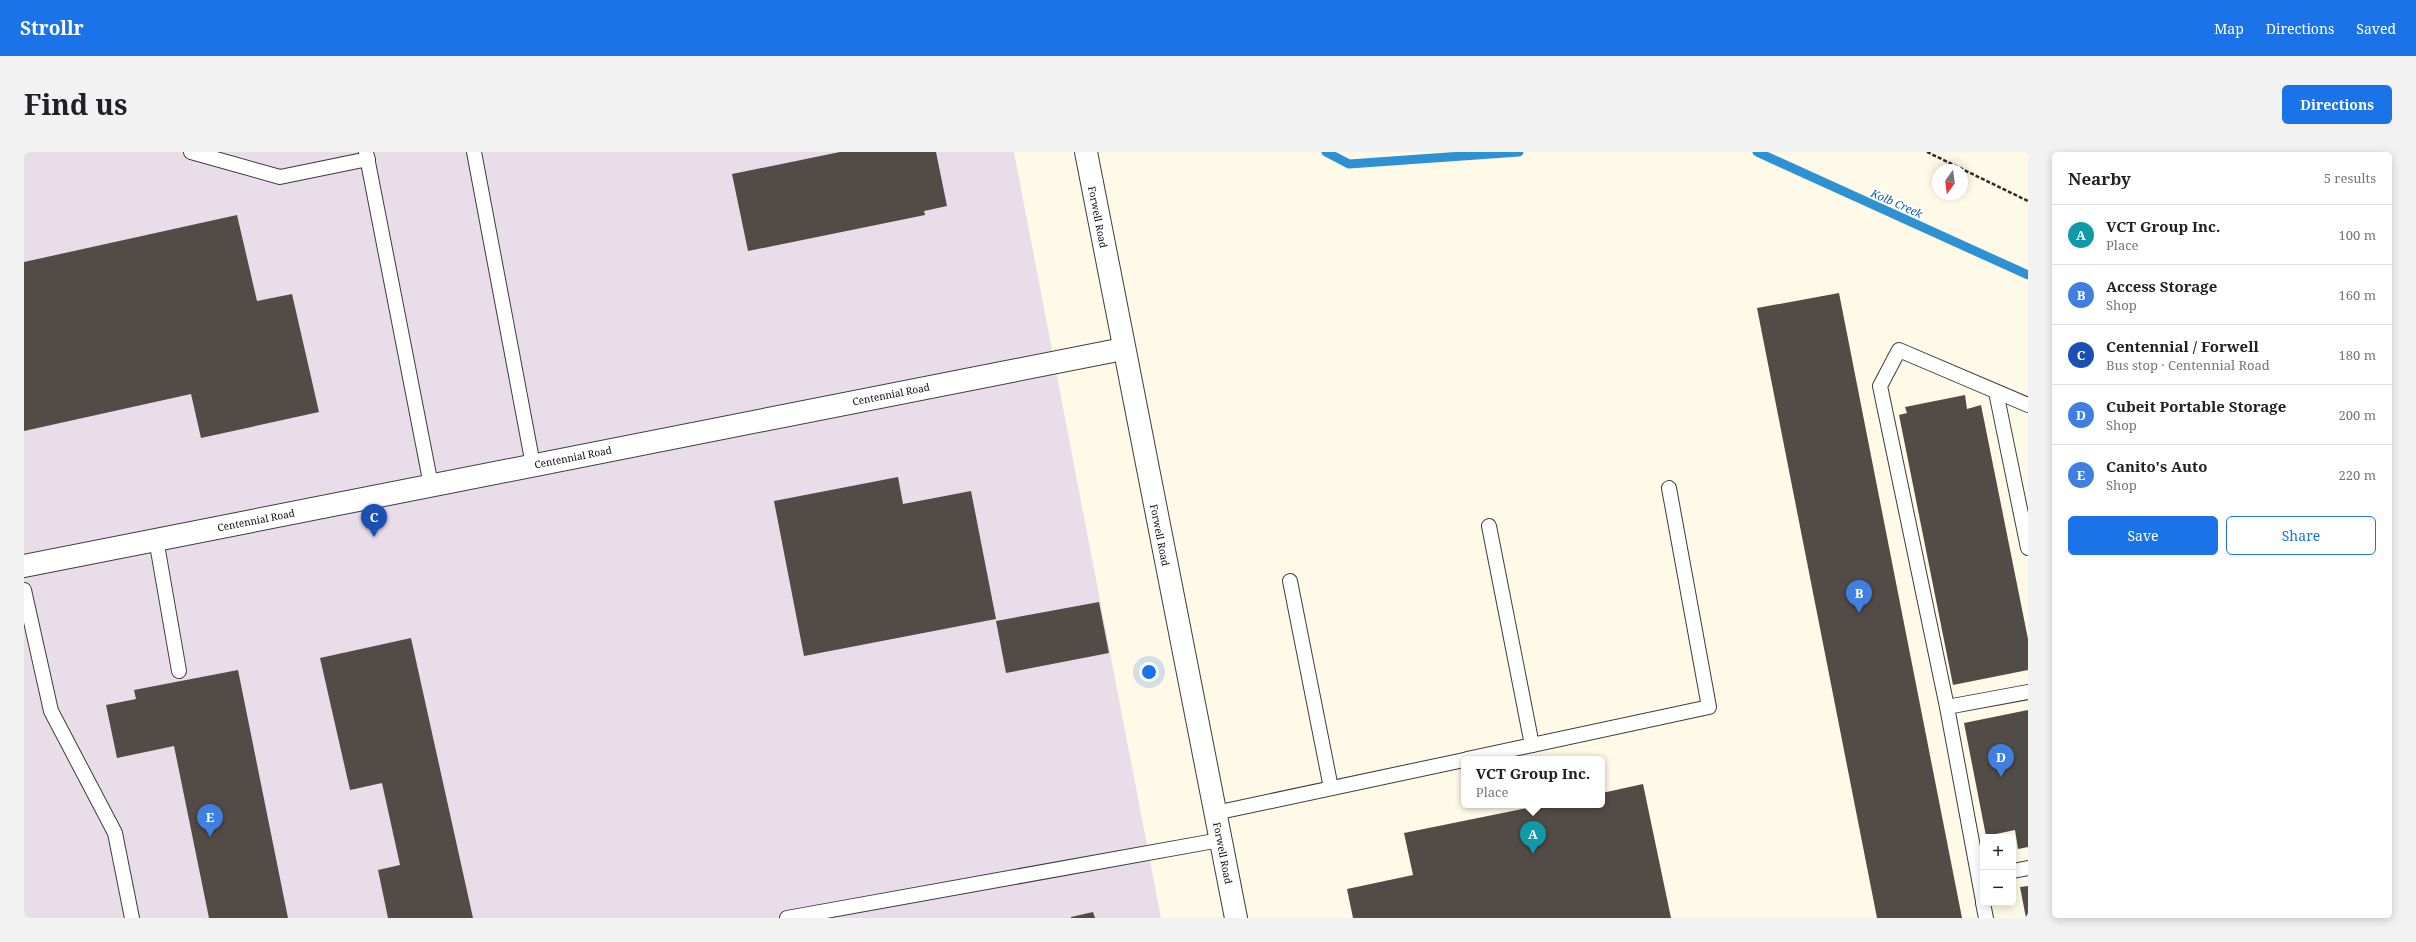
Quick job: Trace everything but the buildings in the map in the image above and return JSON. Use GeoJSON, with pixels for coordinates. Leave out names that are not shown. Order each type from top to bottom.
{"type":"FeatureCollection","features":[{"type":"Feature","properties":{"kind":"street","name":"Forwell Road"},"geometry":{"type":"LineString","coordinates":[[1086,152],[1123,349],[1236,918]]}},
{"type":"Feature","properties":{"kind":"street","name":"Centennial Road"},"geometry":{"type":"LineString","coordinates":[[24,566],[1123,349]]}},
{"type":"Feature","properties":{"kind":"lane"},"geometry":{"type":"LineString","coordinates":[[191,152],[280,177],[367,156],[431,485]]}},
{"type":"Feature","properties":{"kind":"lane"},"geometry":{"type":"LineString","coordinates":[[474,152],[533,465]]}},
{"type":"Feature","properties":{"kind":"lane"},"geometry":{"type":"LineString","coordinates":[[1980,871],[1880,386],[1899,350],[2028,405]]}},
{"type":"Feature","properties":{"kind":"lane"},"geometry":{"type":"LineString","coordinates":[[1996,392],[2028,548]]}},
{"type":"Feature","properties":{"kind":"lane"},"geometry":{"type":"LineString","coordinates":[[1481,756],[1709,707],[1669,488]]}},
{"type":"Feature","properties":{"kind":"lane"},"geometry":{"type":"LineString","coordinates":[[1489,526],[1532,745]]}},
{"type":"Feature","properties":{"kind":"lane"},"geometry":{"type":"LineString","coordinates":[[156,539],[179,671]]}},
{"type":"Feature","properties":{"kind":"lane"},"geometry":{"type":"LineString","coordinates":[[1290,581],[1331,788]]}},
{"type":"Feature","properties":{"kind":"lane"},"geometry":{"type":"LineString","coordinates":[[24,590],[51,711],[115,833],[132,918]]}},
{"type":"Feature","properties":{"kind":"lane"},"geometry":{"type":"LineString","coordinates":[[1947,707],[2028,692]]}},
{"type":"Feature","properties":{"kind":"lane"},"geometry":{"type":"LineString","coordinates":[[1215,813],[1461,761]]}},
{"type":"Feature","properties":{"kind":"lane"},"geometry":{"type":"LineString","coordinates":[[787,918],[1220,840]]}},
{"type":"Feature","properties":{"kind":"lane"},"geometry":{"type":"LineString","coordinates":[[2016,870],[2028,868]]}},
{"type":"Feature","properties":{"kind":"lane"},"geometry":{"type":"LineString","coordinates":[[1984,906],[1986,918]]}},
{"type":"Feature","properties":{"kind":"path"},"geometry":{"type":"LineString","coordinates":[[1927,152],[2028,201]]}},
{"type":"Feature","properties":{"kind":"shaded area"},"geometry":{"type":"Polygon","coordinates":[[[24,152],[1014,152],[1161,918],[24,918],[24,152]]]}},
{"type":"Feature","properties":{"kind":"waterway","name":"Kolb Creek"},"geometry":{"type":"LineString","coordinates":[[1326,152],[1349,164],[1519,152]]}},
{"type":"Feature","properties":{"kind":"waterway","name":"Kolb Creek"},"geometry":{"type":"LineString","coordinates":[[1757,152],[2028,275]]}},
{"type":"Feature","properties":{"kind":"place","name":"Centennial / Forwell"},"geometry":{"type":"Point","coordinates":[374,537]}},
{"type":"Feature","properties":{"kind":"place","name":"Access Storage"},"geometry":{"type":"Point","coordinates":[1859,613]}},
{"type":"Feature","properties":{"kind":"place","name":"Cubeit Portable Storage"},"geometry":{"type":"Point","coordinates":[2001,777]}},
{"type":"Feature","properties":{"kind":"place","name":"Canito's Auto"},"geometry":{"type":"Point","coordinates":[210,837]}},
{"type":"Feature","properties":{"kind":"place","name":"VCT Group Inc."},"geometry":{"type":"Point","coordinates":[1533,854]}}]}
